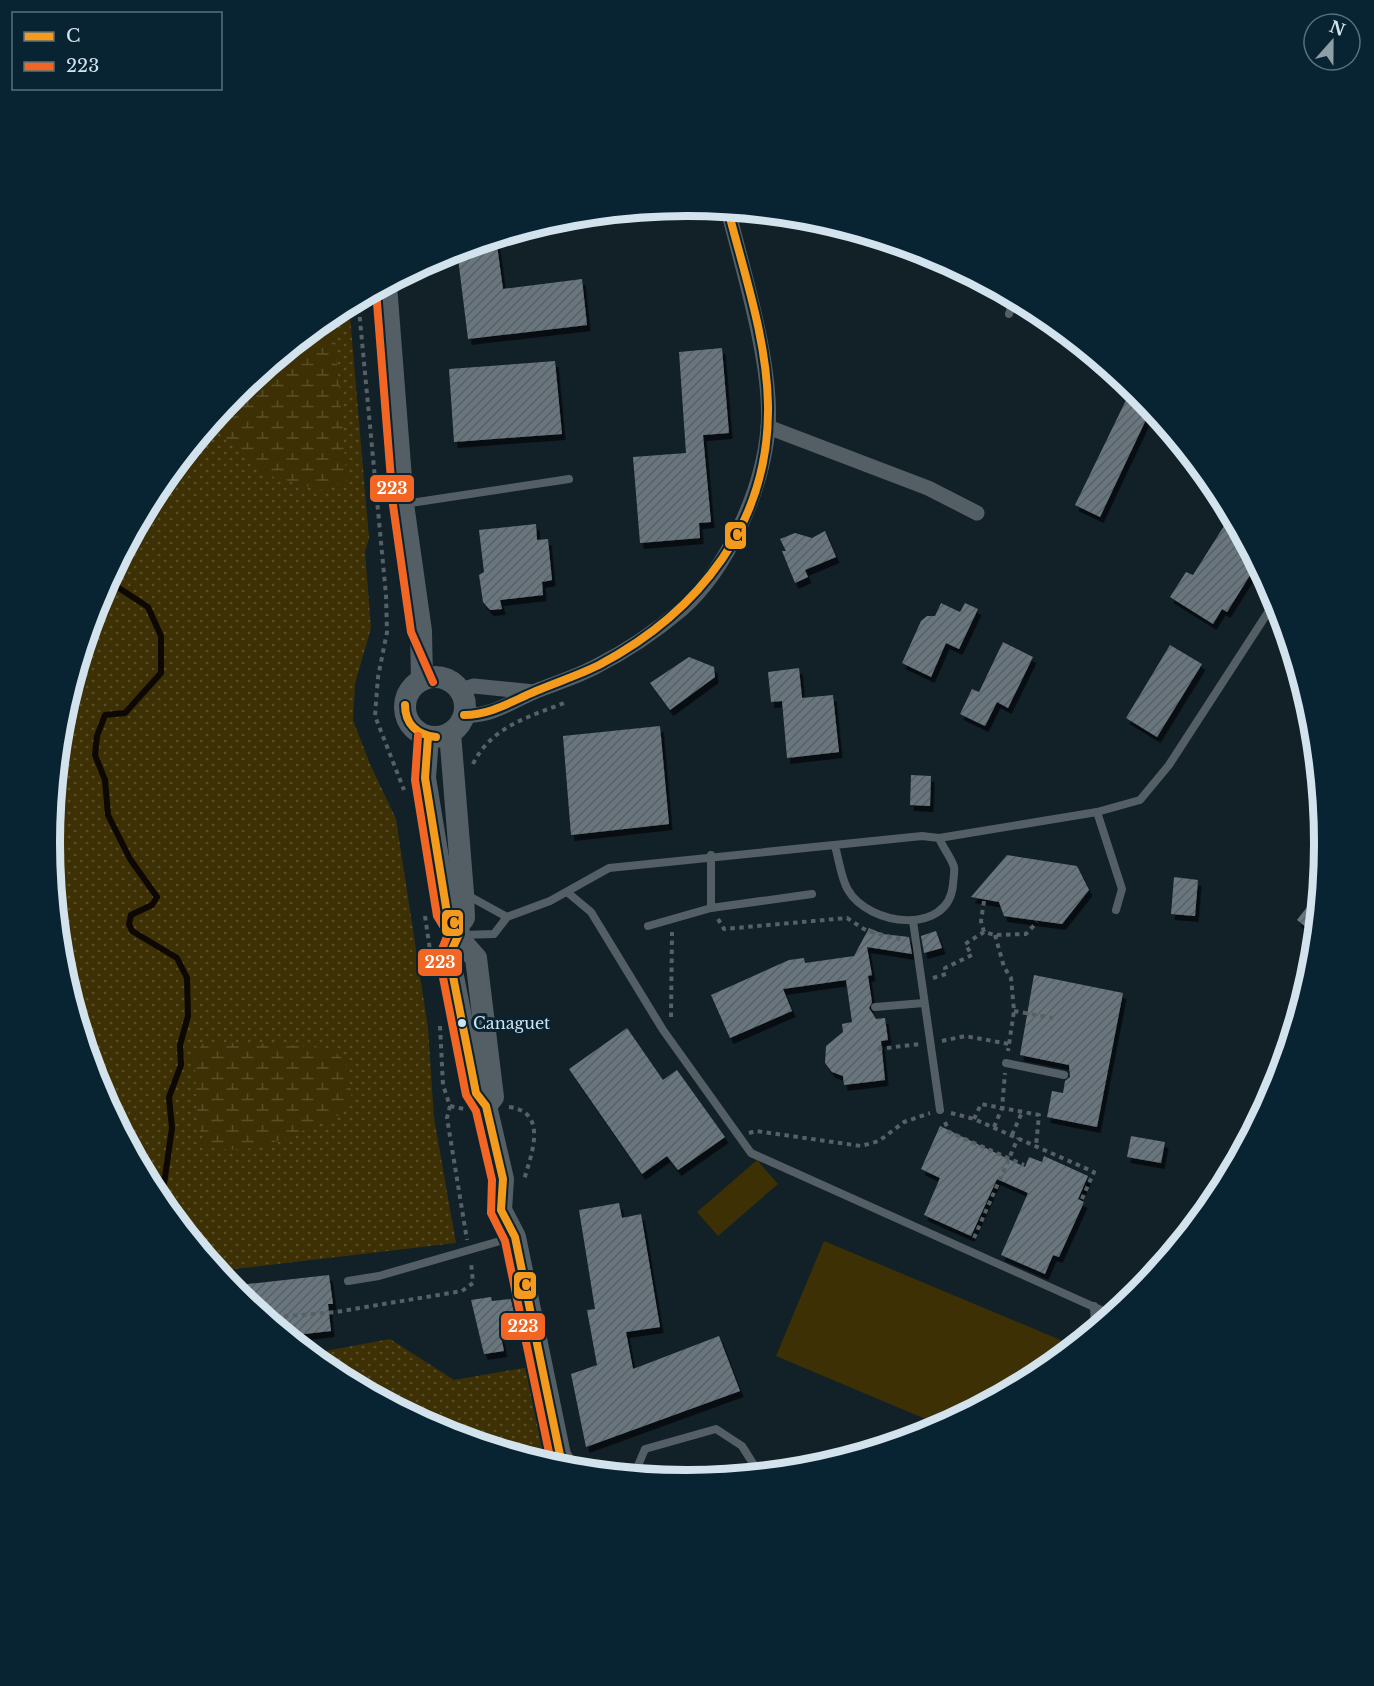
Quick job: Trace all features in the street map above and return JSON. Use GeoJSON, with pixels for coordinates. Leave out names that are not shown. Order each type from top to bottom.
{"type":"FeatureCollection","features":[{"type":"Feature","properties":{"kind":"main road"},"geometry":{"type":"LineString","coordinates":[[387,293],[403,504],[421,631],[442,682],[465,702],[461,723],[450,733],[439,737],[428,736],[410,725],[405,705],[413,686],[442,682]]}},
{"type":"Feature","properties":{"kind":"main road"},"geometry":{"type":"LineString","coordinates":[[450,733],[464,893],[464,918],[459,934]]}},
{"type":"Feature","properties":{"kind":"main road"},"geometry":{"type":"LineString","coordinates":[[428,736],[425,778],[447,913],[476,958],[493,1097],[486,1106],[502,1179],[518,1205],[515,1237],[560,1457]]}},
{"type":"Feature","properties":{"kind":"street"},"geometry":{"type":"LineString","coordinates":[[464,715],[476,716],[508,706],[534,692],[576,677],[619,655],[682,609],[712,575],[747,511],[759,474],[768,428],[765,375],[730,217]]}},
{"type":"Feature","properties":{"kind":"street"},"geometry":{"type":"LineString","coordinates":[[768,428],[928,488],[977,513]]}},
{"type":"Feature","properties":{"kind":"street"},"geometry":{"type":"LineString","coordinates":[[442,682],[534,692]]}},
{"type":"Feature","properties":{"kind":"lane"},"geometry":{"type":"LineString","coordinates":[[1009,314],[1011,307]]}},
{"type":"Feature","properties":{"kind":"lane"},"geometry":{"type":"LineString","coordinates":[[403,504],[569,479]]}},
{"type":"Feature","properties":{"kind":"lane"},"geometry":{"type":"LineString","coordinates":[[459,934],[494,934],[507,917],[567,892],[609,868],[711,855],[835,846],[922,836],[939,838],[1097,812],[1140,800],[1158,781],[1269,611]]}},
{"type":"Feature","properties":{"kind":"lane"},"geometry":{"type":"LineString","coordinates":[[1097,812],[1122,889],[1116,910]]}},
{"type":"Feature","properties":{"kind":"lane"},"geometry":{"type":"LineString","coordinates":[[835,846],[848,890],[859,902],[872,913],[893,920],[913,921],[941,910],[952,894],[954,868],[939,838]]}},
{"type":"Feature","properties":{"kind":"lane"},"geometry":{"type":"LineString","coordinates":[[711,855],[711,908]]}},
{"type":"Feature","properties":{"kind":"lane"},"geometry":{"type":"LineString","coordinates":[[567,892],[591,912],[663,1030],[751,1153],[1103,1311]]}},
{"type":"Feature","properties":{"kind":"lane"},"geometry":{"type":"LineString","coordinates":[[464,893],[507,917]]}},
{"type":"Feature","properties":{"kind":"lane"},"geometry":{"type":"LineString","coordinates":[[648,926],[711,908],[812,894]]}},
{"type":"Feature","properties":{"kind":"lane"},"geometry":{"type":"LineString","coordinates":[[913,921],[940,1110]]}},
{"type":"Feature","properties":{"kind":"lane"},"geometry":{"type":"LineString","coordinates":[[875,1007],[924,1003]]}},
{"type":"Feature","properties":{"kind":"lane"},"geometry":{"type":"LineString","coordinates":[[1006,1063],[1064,1075]]}},
{"type":"Feature","properties":{"kind":"lane"},"geometry":{"type":"LineString","coordinates":[[348,1281],[379,1276],[515,1237]]}},
{"type":"Feature","properties":{"kind":"lane"},"geometry":{"type":"LineString","coordinates":[[1094,1306],[1095,1319]]}},
{"type":"Feature","properties":{"kind":"lane"},"geometry":{"type":"LineString","coordinates":[[637,1468],[645,1449],[716,1429],[742,1446],[755,1466]]}},
{"type":"Feature","properties":{"kind":"path"},"geometry":{"type":"LineString","coordinates":[[359,309],[386,595],[387,632],[378,677],[375,716],[407,799]]}},
{"type":"Feature","properties":{"kind":"path"},"geometry":{"type":"LineString","coordinates":[[472,765],[480,750],[513,723],[564,703]]}},
{"type":"Feature","properties":{"kind":"path"},"geometry":{"type":"LineString","coordinates":[[984,901],[981,921],[984,932]]}},
{"type":"Feature","properties":{"kind":"path"},"geometry":{"type":"LineString","coordinates":[[424,907],[430,951]]}},
{"type":"Feature","properties":{"kind":"path"},"geometry":{"type":"LineString","coordinates":[[711,908],[724,929],[847,918],[867,931],[897,940],[916,939]]}},
{"type":"Feature","properties":{"kind":"path"},"geometry":{"type":"LineString","coordinates":[[663,1030],[671,1021],[672,919]]}},
{"type":"Feature","properties":{"kind":"path"},"geometry":{"type":"LineString","coordinates":[[921,979],[945,974],[945,968],[972,954],[964,944],[984,932],[995,935],[1026,934],[1037,922]]}},
{"type":"Feature","properties":{"kind":"path"},"geometry":{"type":"LineString","coordinates":[[994,1127],[1002,1108],[1014,1011],[1011,978],[1004,967],[995,935]]}},
{"type":"Feature","properties":{"kind":"path"},"geometry":{"type":"LineString","coordinates":[[1014,1011],[1053,1018]]}},
{"type":"Feature","properties":{"kind":"path"},"geometry":{"type":"LineString","coordinates":[[440,1023],[442,1085],[450,1106]]}},
{"type":"Feature","properties":{"kind":"path"},"geometry":{"type":"LineString","coordinates":[[974,1119],[981,1104],[1039,1115],[1036,1146]]}},
{"type":"Feature","properties":{"kind":"path"},"geometry":{"type":"LineString","coordinates":[[940,1110],[949,1132],[1024,1165]]}},
{"type":"Feature","properties":{"kind":"path"},"geometry":{"type":"LineString","coordinates":[[737,1136],[756,1131],[861,1146],[879,1141],[904,1122],[940,1110],[994,1127],[1094,1172],[1081,1201]]}},
{"type":"Feature","properties":{"kind":"path"},"geometry":{"type":"LineString","coordinates":[[1012,1135],[1022,1112]]}},
{"type":"Feature","properties":{"kind":"path"},"geometry":{"type":"LineString","coordinates":[[974,1238],[1018,1138]]}},
{"type":"Feature","properties":{"kind":"green space"},"geometry":{"type":"Polygon","coordinates":[[[350,315],[369,538],[365,552],[371,628],[355,684],[353,720],[370,764],[396,819],[428,1028],[434,1118],[456,1243],[229,1270],[190,1225],[166,1191],[125,1120],[93,1045],[81,1005],[65,925],[60,843],[65,761],[81,681],[93,641],[125,566],[144,529],[166,495],[216,430],[274,372],[305,346],[350,315]]]}},
{"type":"Feature","properties":{"kind":"green space"},"geometry":{"type":"Polygon","coordinates":[[[334,326],[347,482],[320,490],[260,473],[217,429],[274,372],[334,326]]]}},
{"type":"Feature","properties":{"kind":"green space"},"geometry":{"type":"Polygon","coordinates":[[[204,1042],[279,1044],[332,1049],[345,1061],[352,1094],[340,1115],[292,1136],[258,1147],[241,1149],[207,1146],[198,1127],[194,1056],[204,1042]]]}},
{"type":"Feature","properties":{"kind":"green space"},"geometry":{"type":"Polygon","coordinates":[[[757,1160],[778,1184],[718,1236],[697,1212],[757,1160]]]}},
{"type":"Feature","properties":{"kind":"green space"},"geometry":{"type":"Polygon","coordinates":[[[824,1241],[1066,1342],[1000,1386],[930,1421],[776,1356],[824,1241]]]}},
{"type":"Feature","properties":{"kind":"green space"},"geometry":{"type":"Polygon","coordinates":[[[390,1339],[454,1380],[529,1367],[548,1454],[485,1437],[447,1422],[373,1386],[322,1352],[390,1339]]]}},
{"type":"Feature","properties":{"kind":"building"},"geometry":{"type":"Polygon","coordinates":[[[497,245],[503,289],[582,279],[587,325],[468,339],[458,260],[497,245]]]}},
{"type":"Feature","properties":{"kind":"building"},"geometry":{"type":"Polygon","coordinates":[[[722,348],[729,433],[703,435],[711,522],[699,523],[700,538],[640,543],[633,457],[686,453],[679,352],[722,348]]]}},
{"type":"Feature","properties":{"kind":"building"},"geometry":{"type":"Polygon","coordinates":[[[555,361],[562,434],[454,442],[449,369],[555,361]]]}},
{"type":"Feature","properties":{"kind":"building"},"geometry":{"type":"Polygon","coordinates":[[[1127,397],[1147,418],[1100,517],[1075,505],[1127,397]]]}},
{"type":"Feature","properties":{"kind":"building"},"geometry":{"type":"Polygon","coordinates":[[[1226,523],[1252,572],[1227,612],[1222,609],[1213,624],[1170,597],[1186,572],[1193,575],[1226,523]]]}},
{"type":"Feature","properties":{"kind":"building"},"geometry":{"type":"Polygon","coordinates":[[[536,524],[537,540],[548,539],[552,580],[542,582],[543,595],[500,600],[502,609],[490,610],[483,602],[479,575],[484,572],[479,530],[536,524]]]}},
{"type":"Feature","properties":{"kind":"building"},"geometry":{"type":"Polygon","coordinates":[[[825,531],[836,557],[805,570],[808,577],[795,583],[782,551],[786,551],[780,539],[795,533],[812,538],[825,531]]]}},
{"type":"Feature","properties":{"kind":"building"},"geometry":{"type":"Polygon","coordinates":[[[941,603],[960,612],[965,603],[978,609],[959,649],[946,643],[931,677],[902,663],[921,621],[927,616],[935,616],[941,603]]]}},
{"type":"Feature","properties":{"kind":"building"},"geometry":{"type":"Polygon","coordinates":[[[1003,642],[1033,657],[1008,708],[997,702],[985,726],[960,714],[972,689],[979,692],[1003,642]]]}},
{"type":"Feature","properties":{"kind":"building"},"geometry":{"type":"Polygon","coordinates":[[[1170,645],[1202,664],[1157,737],[1126,718],[1170,645]]]}},
{"type":"Feature","properties":{"kind":"building"},"geometry":{"type":"Polygon","coordinates":[[[689,657],[714,667],[715,677],[670,710],[650,683],[689,657]]]}},
{"type":"Feature","properties":{"kind":"building"},"geometry":{"type":"Polygon","coordinates":[[[799,668],[802,698],[833,695],[839,752],[787,758],[782,701],[771,702],[768,672],[799,668]]]}},
{"type":"Feature","properties":{"kind":"building"},"geometry":{"type":"Polygon","coordinates":[[[660,726],[669,824],[571,835],[563,736],[660,726]]]}},
{"type":"Feature","properties":{"kind":"building"},"geometry":{"type":"Polygon","coordinates":[[[911,775],[931,776],[930,806],[910,805],[911,775]]]}},
{"type":"Feature","properties":{"kind":"building"},"geometry":{"type":"Polygon","coordinates":[[[1007,855],[1077,866],[1089,890],[1062,924],[1004,916],[999,902],[971,897],[1007,855]]]}},
{"type":"Feature","properties":{"kind":"building"},"geometry":{"type":"Polygon","coordinates":[[[1174,877],[1198,880],[1195,916],[1171,914],[1174,877]]]}},
{"type":"Feature","properties":{"kind":"building"},"geometry":{"type":"Polygon","coordinates":[[[1311,901],[1308,929],[1297,920],[1311,901]]]}},
{"type":"Feature","properties":{"kind":"building"},"geometry":{"type":"Polygon","coordinates":[[[869,928],[883,934],[909,937],[912,954],[867,947],[872,975],[868,976],[872,1002],[869,1008],[876,1019],[885,1018],[888,1040],[881,1041],[885,1080],[844,1085],[843,1076],[832,1072],[825,1063],[826,1046],[843,1032],[842,1024],[852,1022],[846,980],[783,989],[792,1011],[730,1038],[711,995],[789,960],[804,958],[805,963],[854,956],[869,928]]]}},
{"type":"Feature","properties":{"kind":"building"},"geometry":{"type":"Polygon","coordinates":[[[936,931],[942,948],[924,953],[921,936],[936,931]]]}},
{"type":"Feature","properties":{"kind":"building"},"geometry":{"type":"Polygon","coordinates":[[[1034,975],[1123,993],[1097,1127],[1047,1117],[1052,1091],[1063,1093],[1065,1081],[1070,1077],[1069,1065],[1020,1055],[1034,975]]]}},
{"type":"Feature","properties":{"kind":"building"},"geometry":{"type":"Polygon","coordinates":[[[627,1028],[663,1080],[677,1070],[725,1137],[678,1170],[667,1156],[642,1174],[569,1069],[627,1028]]]}},
{"type":"Feature","properties":{"kind":"building"},"geometry":{"type":"Polygon","coordinates":[[[940,1126],[1025,1167],[1029,1157],[1042,1162],[1044,1156],[1088,1176],[1078,1199],[1084,1202],[1059,1257],[1053,1255],[1045,1274],[1001,1255],[1028,1193],[997,1179],[971,1236],[924,1215],[940,1178],[921,1169],[940,1126]]]}},
{"type":"Feature","properties":{"kind":"building"},"geometry":{"type":"Polygon","coordinates":[[[1131,1136],[1165,1142],[1161,1163],[1127,1157],[1131,1136]]]}},
{"type":"Feature","properties":{"kind":"building"},"geometry":{"type":"Polygon","coordinates":[[[619,1203],[622,1218],[641,1214],[660,1327],[626,1332],[633,1369],[719,1336],[740,1391],[586,1447],[571,1374],[597,1365],[587,1310],[595,1309],[579,1210],[619,1203]]]}},
{"type":"Feature","properties":{"kind":"building"},"geometry":{"type":"Polygon","coordinates":[[[329,1275],[333,1304],[328,1304],[331,1331],[299,1335],[243,1285],[329,1275]]]}},
{"type":"Feature","properties":{"kind":"building"},"geometry":{"type":"Polygon","coordinates":[[[491,1297],[492,1301],[511,1299],[518,1329],[500,1332],[504,1351],[484,1354],[471,1300],[491,1297]]]}},
{"type":"Feature","properties":{"kind":"waterway"},"geometry":{"type":"LineString","coordinates":[[116,586],[148,607],[161,636],[161,673],[125,713],[105,715],[97,736],[95,755],[105,780],[108,815],[130,859],[157,897],[152,905],[131,915],[129,924],[132,931],[177,958],[187,978],[188,1016],[180,1045],[181,1065],[169,1097],[172,1128],[164,1187]]}},
{"type":"Feature","properties":{"kind":"transit line","name":"C"},"geometry":{"type":"LineString","coordinates":[[464,715],[483,713],[501,707],[591,669],[635,643],[668,619],[697,591],[722,559],[742,525],[756,488],[765,448],[768,405],[764,356],[759,331],[730,217]]}},
{"type":"Feature","properties":{"kind":"transit line","name":"223"},"geometry":{"type":"LineString","coordinates":[[377,299],[393,505],[411,632],[433,682]]}},
{"type":"Feature","properties":{"kind":"transit line","name":"C"},"geometry":{"type":"LineString","coordinates":[[405,705],[407,718],[413,727],[423,734],[436,737]]}},
{"type":"Feature","properties":{"kind":"transit line","name":"223"},"geometry":{"type":"LineString","coordinates":[[418,736],[415,780],[437,916],[448,934],[439,957],[466,1095],[476,1111],[492,1180],[491,1213],[505,1241],[549,1455]]}},
{"type":"Feature","properties":{"kind":"transit line","name":"C"},"geometry":{"type":"LineString","coordinates":[[428,737],[425,778],[447,913],[459,934],[449,956],[476,1093],[486,1106],[503,1179],[501,1210],[515,1237],[561,1457]]}},
{"type":"Feature","properties":{"kind":"place","name":"Canaguet"},"geometry":{"type":"Point","coordinates":[462,1023]}}]}
